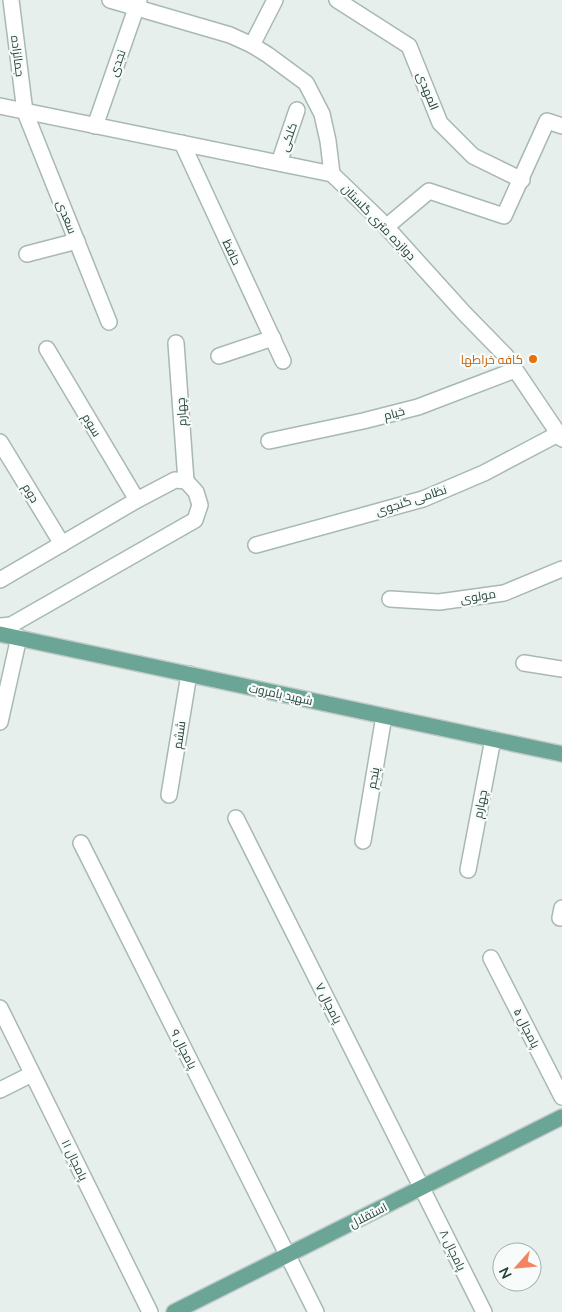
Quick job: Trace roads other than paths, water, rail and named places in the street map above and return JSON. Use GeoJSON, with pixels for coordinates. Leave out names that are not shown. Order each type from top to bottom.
{"type":"FeatureCollection","features":[{"type":"Feature","properties":{"kind":"main road","name":"شهید بامروت"},"geometry":{"type":"LineString","coordinates":[[0,634],[562,754]]}},
{"type":"Feature","properties":{"kind":"main road","name":"استقلال"},"geometry":{"type":"LineString","coordinates":[[174,1312],[562,1117]]}},
{"type":"Feature","properties":{"kind":"street","name":"جمالزاده"},"geometry":{"type":"LineString","coordinates":[[11,0],[25,112]]}},
{"type":"Feature","properties":{"kind":"street"},"geometry":{"type":"LineString","coordinates":[[110,0],[138,4],[252,45],[306,83],[322,114],[332,174]]}},
{"type":"Feature","properties":{"kind":"street"},"geometry":{"type":"LineString","coordinates":[[252,45],[275,0]]}},
{"type":"Feature","properties":{"kind":"street","name":"المهدی"},"geometry":{"type":"LineString","coordinates":[[339,1],[410,46],[440,123],[473,156],[522,180]]}},
{"type":"Feature","properties":{"kind":"street","name":"نجدی"},"geometry":{"type":"LineString","coordinates":[[95,126],[138,4]]}},
{"type":"Feature","properties":{"kind":"street","name":"دوازده متری گلستان"},"geometry":{"type":"LineString","coordinates":[[0,106],[332,174],[386,227],[506,356],[560,436]]}},
{"type":"Feature","properties":{"kind":"street","name":"کلکی"},"geometry":{"type":"LineString","coordinates":[[279,164],[298,110]]}},
{"type":"Feature","properties":{"kind":"street","name":"سعدی"},"geometry":{"type":"LineString","coordinates":[[25,112],[109,322]]}},
{"type":"Feature","properties":{"kind":"street"},"geometry":{"type":"LineString","coordinates":[[386,227],[429,191],[504,216],[547,122],[562,126]]}},
{"type":"Feature","properties":{"kind":"street","name":"حافظ"},"geometry":{"type":"LineString","coordinates":[[182,144],[282,361]]}},
{"type":"Feature","properties":{"kind":"street"},"geometry":{"type":"LineString","coordinates":[[27,254],[77,241]]}},
{"type":"Feature","properties":{"kind":"street"},"geometry":{"type":"LineString","coordinates":[[219,356],[272,338]]}},
{"type":"Feature","properties":{"kind":"street","name":"چهارم"},"geometry":{"type":"LineString","coordinates":[[176,343],[186,482]]}},
{"type":"Feature","properties":{"kind":"street","name":"سوم"},"geometry":{"type":"LineString","coordinates":[[47,349],[137,500]]}},
{"type":"Feature","properties":{"kind":"street","name":"خیام"},"geometry":{"type":"LineString","coordinates":[[269,441],[363,422],[418,407],[515,370]]}},
{"type":"Feature","properties":{"kind":"street","name":"نظامی گنجوی"},"geometry":{"type":"LineString","coordinates":[[256,545],[423,499],[484,473],[560,436]]}},
{"type":"Feature","properties":{"kind":"street","name":"دوم"},"geometry":{"type":"LineString","coordinates":[[0,442],[62,544]]}},
{"type":"Feature","properties":{"kind":"street"},"geometry":{"type":"LineString","coordinates":[[0,580],[175,480],[186,482],[196,492],[200,505],[195,520],[11,625],[0,626]]}},
{"type":"Feature","properties":{"kind":"street","name":"مولوی"},"geometry":{"type":"LineString","coordinates":[[390,599],[439,602],[504,592],[562,569]]}},
{"type":"Feature","properties":{"kind":"street"},"geometry":{"type":"LineString","coordinates":[[0,722],[19,637]]}},
{"type":"Feature","properties":{"kind":"street"},"geometry":{"type":"LineString","coordinates":[[524,663],[562,669]]}},
{"type":"Feature","properties":{"kind":"street","name":"ششم"},"geometry":{"type":"LineString","coordinates":[[169,795],[189,674]]}},
{"type":"Feature","properties":{"kind":"street","name":"پنجم"},"geometry":{"type":"LineString","coordinates":[[363,841],[384,716]]}},
{"type":"Feature","properties":{"kind":"street","name":"چهارم"},"geometry":{"type":"LineString","coordinates":[[468,870],[493,739]]}},
{"type":"Feature","properties":{"kind":"street","name":"پامچال ۷"},"geometry":{"type":"LineString","coordinates":[[236,818],[422,1188]]}},
{"type":"Feature","properties":{"kind":"street","name":"پامچال ۹"},"geometry":{"type":"LineString","coordinates":[[82,843],[316,1312]]}},
{"type":"Feature","properties":{"kind":"street","name":"پامچال ۵"},"geometry":{"type":"LineString","coordinates":[[491,958],[562,1097]]}},
{"type":"Feature","properties":{"kind":"street","name":"پامچال ۱۱"},"geometry":{"type":"LineString","coordinates":[[0,1008],[150,1312]]}},
{"type":"Feature","properties":{"kind":"street"},"geometry":{"type":"LineString","coordinates":[[0,1090],[32,1074]]}},
{"type":"Feature","properties":{"kind":"street","name":"پامچال ۸"},"geometry":{"type":"LineString","coordinates":[[422,1188],[484,1312]]}},
{"type":"Feature","properties":{"kind":"place","name":"کافه خراطها"},"geometry":{"type":"Point","coordinates":[533,359]}}]}
